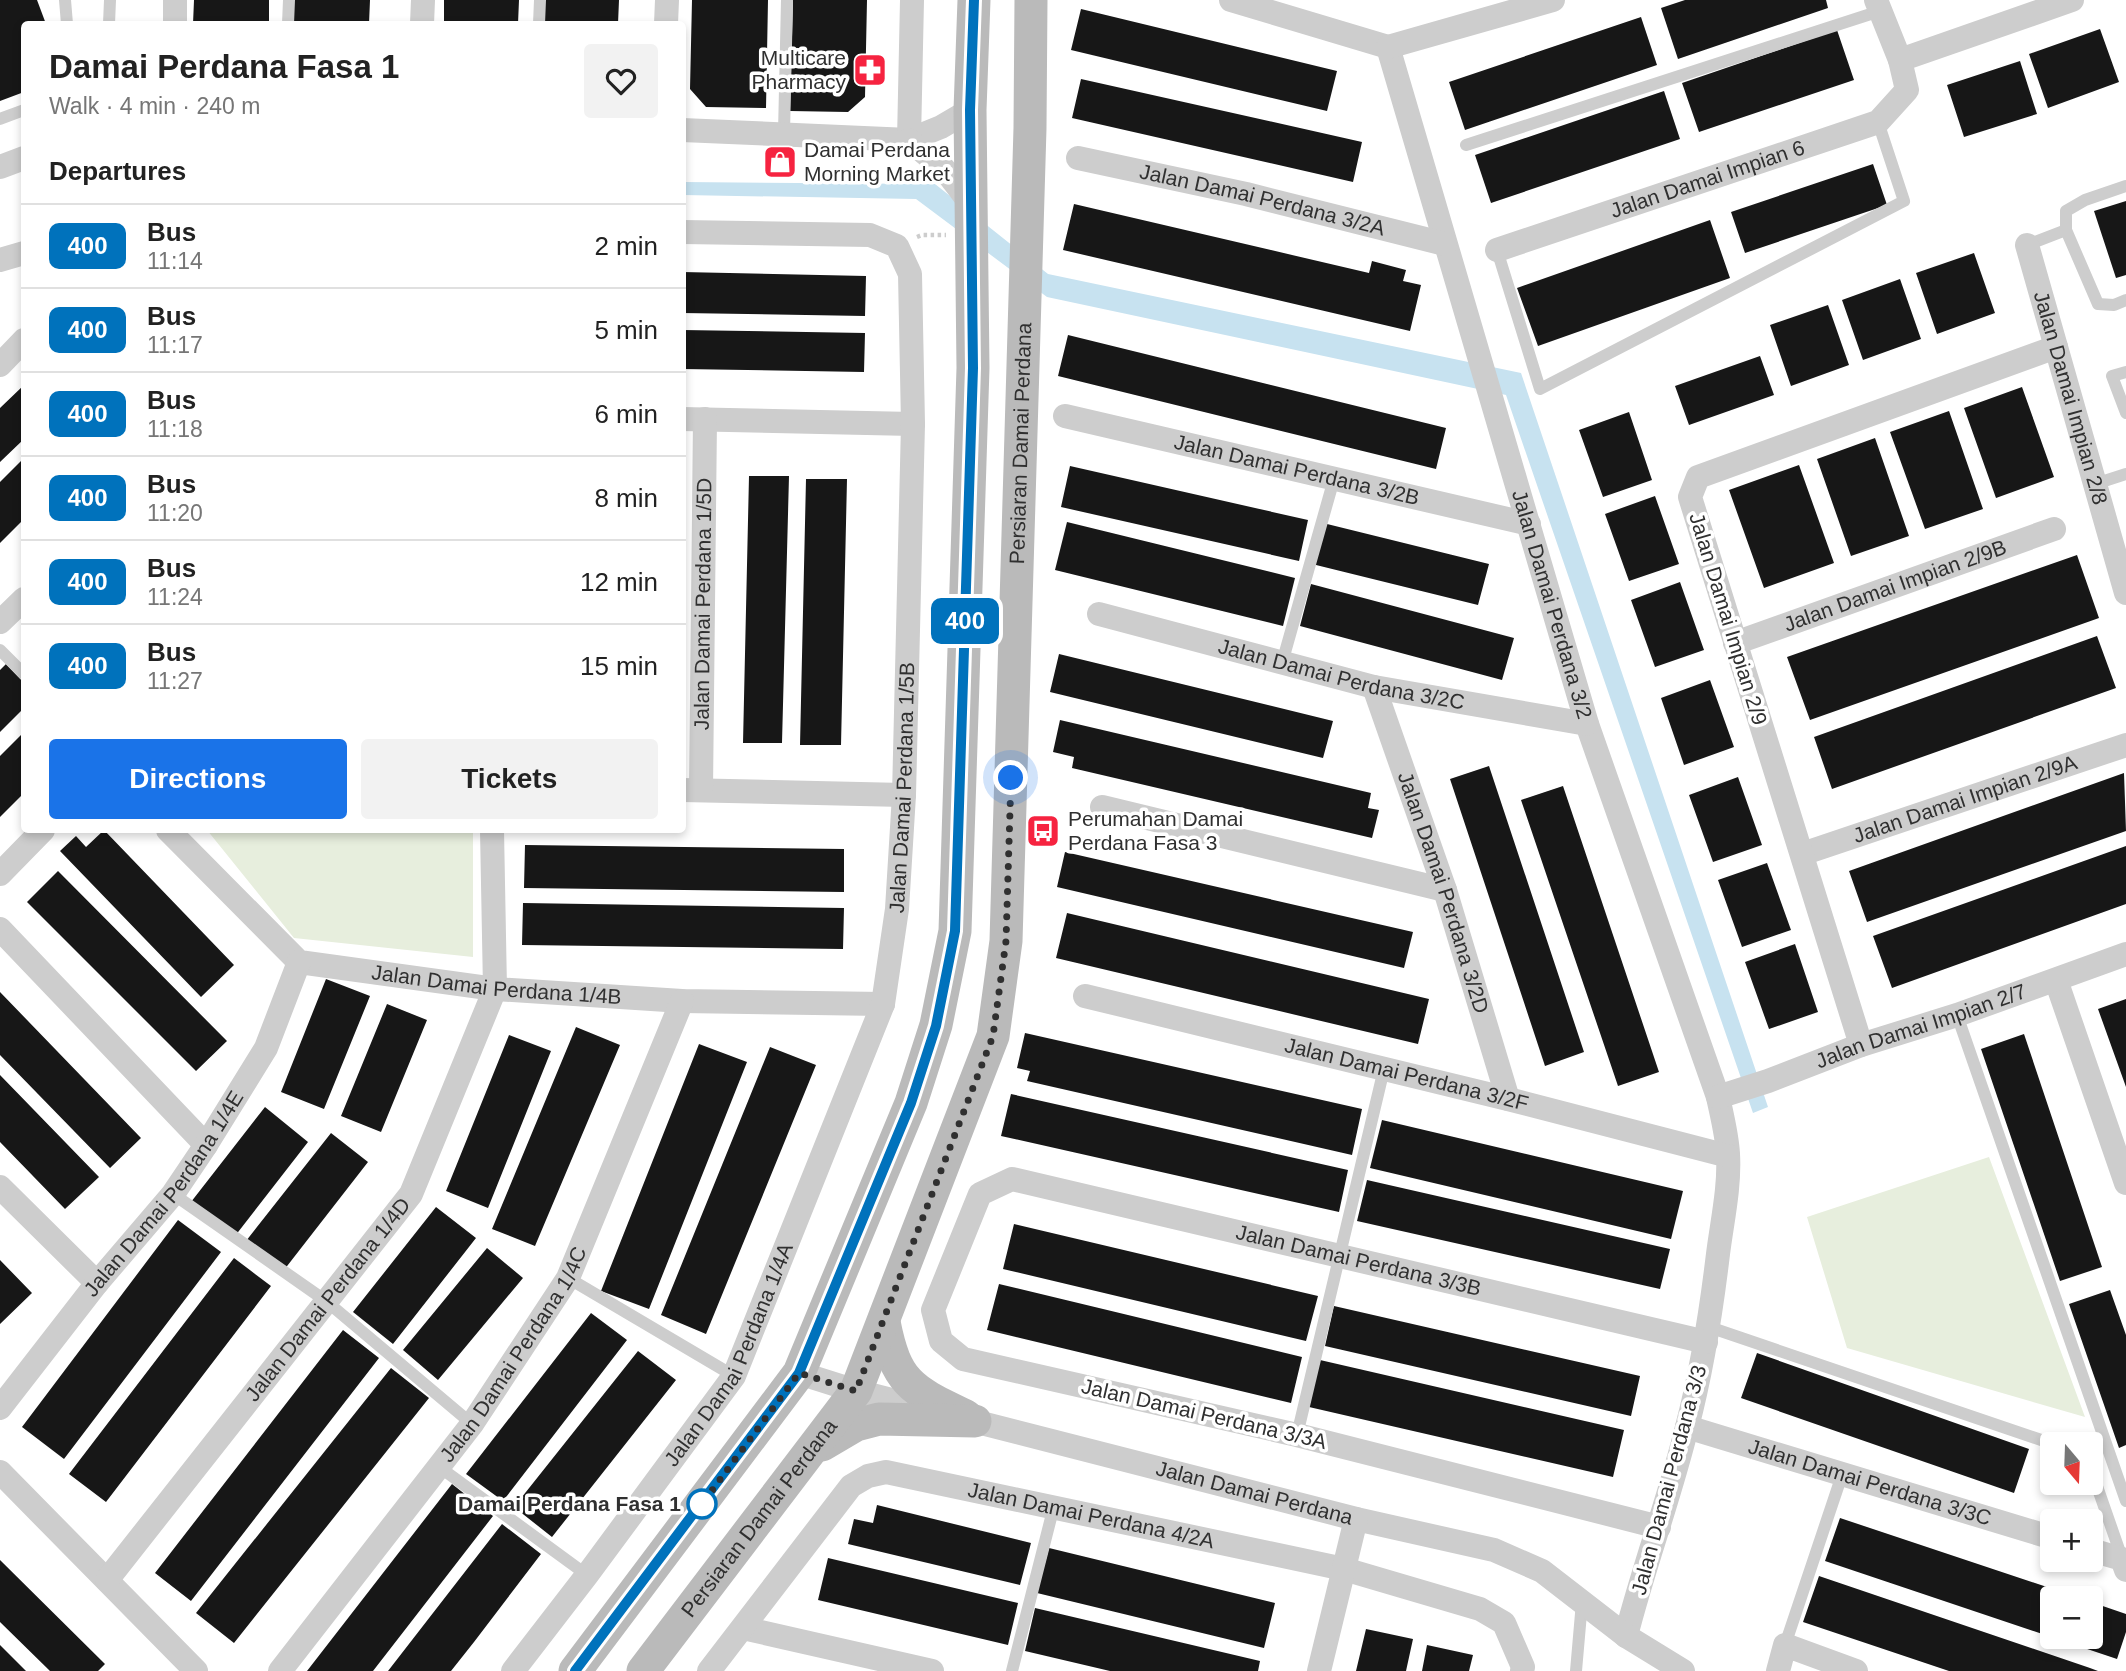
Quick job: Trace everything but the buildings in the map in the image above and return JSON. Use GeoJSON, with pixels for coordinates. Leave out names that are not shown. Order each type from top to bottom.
{"type":"FeatureCollection","features":[{"type":"Feature","properties":{"kind":"main road"},"geometry":{"type":"LineString","coordinates":[[575,1671],[799,1373],[911,1103],[936,1026],[955,931],[973,368],[970,110],[974,0]]}},
{"type":"Feature","properties":{"kind":"main road","name":"Persiaran Damai Perdana"},"geometry":{"type":"LineString","coordinates":[[643,1671],[856,1391],[993,1036],[1006,941],[1030,128],[1031,0]]}},
{"type":"Feature","properties":{"kind":"main road"},"geometry":{"type":"LineString","coordinates":[[884,1322],[890,1353],[911,1387],[975,1421]]}},
{"type":"Feature","properties":{"kind":"main road"},"geometry":{"type":"LineString","coordinates":[[808,1454],[856,1425],[879,1419],[975,1421]]}},
{"type":"Feature","properties":{"kind":"street"},"geometry":{"type":"LineString","coordinates":[[175,0],[175,21]]}},
{"type":"Feature","properties":{"kind":"street"},"geometry":{"type":"LineString","coordinates":[[422,21],[423,0]]}},
{"type":"Feature","properties":{"kind":"street"},"geometry":{"type":"LineString","coordinates":[[666,21],[667,0]]}},
{"type":"Feature","properties":{"kind":"street"},"geometry":{"type":"LineString","coordinates":[[909,140],[912,0]]}},
{"type":"Feature","properties":{"kind":"street"},"geometry":{"type":"LineString","coordinates":[[1231,0],[1258,3],[1388,47],[1537,2]]}},
{"type":"Feature","properties":{"kind":"street"},"geometry":{"type":"LineString","coordinates":[[1878,5],[1900,60],[2072,0]]}},
{"type":"Feature","properties":{"kind":"street","name":"Jalan Damai Perdana 3/2"},"geometry":{"type":"LineString","coordinates":[[1388,47],[1587,724],[1729,1093],[1725,1126],[1728,1156]]}},
{"type":"Feature","properties":{"kind":"street","name":"Jalan Damai Impian 6"},"geometry":{"type":"LineString","coordinates":[[1497,250],[1878,121],[1907,90],[1900,60]]}},
{"type":"Feature","properties":{"kind":"street"},"geometry":{"type":"LineString","coordinates":[[686,130],[909,140],[941,127],[970,110]]}},
{"type":"Feature","properties":{"kind":"street"},"geometry":{"type":"LineString","coordinates":[[909,140],[944,169],[972,220]]}},
{"type":"Feature","properties":{"kind":"street","name":"Jalan Damai Perdana 3/2A"},"geometry":{"type":"LineString","coordinates":[[1078,158],[1246,194],[1445,244]]}},
{"type":"Feature","properties":{"kind":"street"},"geometry":{"type":"LineString","coordinates":[[0,167],[21,159]]}},
{"type":"Feature","properties":{"kind":"street"},"geometry":{"type":"LineString","coordinates":[[686,232],[870,235],[897,246]]}},
{"type":"Feature","properties":{"kind":"street","name":"Jalan Damai Impian 2/8"},"geometry":{"type":"LineString","coordinates":[[2026,245],[2126,593]]}},
{"type":"Feature","properties":{"kind":"street","name":"Jalan Damai Perdana 1/5B"},"geometry":{"type":"LineString","coordinates":[[883,1004],[897,909],[904,795],[913,424],[910,274],[897,246]]}},
{"type":"Feature","properties":{"kind":"street"},"geometry":{"type":"LineString","coordinates":[[0,260],[21,254]]}},
{"type":"Feature","properties":{"kind":"street"},"geometry":{"type":"LineString","coordinates":[[0,365],[21,343]]}},
{"type":"Feature","properties":{"kind":"street","name":"Jalan Damai Impian 2/9"},"geometry":{"type":"LineString","coordinates":[[1861,1045],[1690,497],[1698,477],[2056,347]]}},
{"type":"Feature","properties":{"kind":"street","name":"Jalan Damai Perdana 3/2B"},"geometry":{"type":"LineString","coordinates":[[1065,416],[1529,524]]}},
{"type":"Feature","properties":{"kind":"street"},"geometry":{"type":"LineString","coordinates":[[694,419],[913,424]]}},
{"type":"Feature","properties":{"kind":"street","name":"Jalan Damai Perdana 1/5D"},"geometry":{"type":"LineString","coordinates":[[692,790],[694,419]]}},
{"type":"Feature","properties":{"kind":"street","name":"Jalan Damai Impian 2/9B"},"geometry":{"type":"LineString","coordinates":[[1735,643],[2054,529]]}},
{"type":"Feature","properties":{"kind":"street"},"geometry":{"type":"LineString","coordinates":[[0,622],[21,602]]}},
{"type":"Feature","properties":{"kind":"street","name":"Jalan Damai Perdana 3/2C"},"geometry":{"type":"LineString","coordinates":[[1098,614],[1374,687],[1587,724]]}},
{"type":"Feature","properties":{"kind":"street","name":"Jalan Damai Perdana 3/2D"},"geometry":{"type":"LineString","coordinates":[[1374,687],[1446,890],[1508,1099]]}},
{"type":"Feature","properties":{"kind":"street","name":"Jalan Damai Impian 2/9A"},"geometry":{"type":"LineString","coordinates":[[1802,854],[2126,745]]}},
{"type":"Feature","properties":{"kind":"street"},"geometry":{"type":"LineString","coordinates":[[692,790],[904,795]]}},
{"type":"Feature","properties":{"kind":"street"},"geometry":{"type":"LineString","coordinates":[[1102,807],[1446,890]]}},
{"type":"Feature","properties":{"kind":"street"},"geometry":{"type":"LineString","coordinates":[[0,874],[40,833]]}},
{"type":"Feature","properties":{"kind":"street"},"geometry":{"type":"LineString","coordinates":[[171,833],[299,962]]}},
{"type":"Feature","properties":{"kind":"street"},"geometry":{"type":"LineString","coordinates":[[492,833],[495,989]]}},
{"type":"Feature","properties":{"kind":"street"},"geometry":{"type":"LineString","coordinates":[[0,929],[206,1144]]}},
{"type":"Feature","properties":{"kind":"street","name":"Jalan Damai Impian 2/7"},"geometry":{"type":"LineString","coordinates":[[1729,1093],[2126,954]]}},
{"type":"Feature","properties":{"kind":"street","name":"Jalan Damai Perdana 1/4B"},"geometry":{"type":"LineString","coordinates":[[299,962],[495,989],[682,1001],[883,1004]]}},
{"type":"Feature","properties":{"kind":"street","name":"Jalan Damai Perdana 1/4E"},"geometry":{"type":"LineString","coordinates":[[0,1408],[97,1283],[173,1194],[266,1048],[299,962]]}},
{"type":"Feature","properties":{"kind":"street"},"geometry":{"type":"LineString","coordinates":[[2056,980],[2126,1183]]}},
{"type":"Feature","properties":{"kind":"street","name":"Jalan Damai Perdana 1/4D"},"geometry":{"type":"LineString","coordinates":[[107,1580],[411,1194],[495,989]]}},
{"type":"Feature","properties":{"kind":"street","name":"Jalan Damai Perdana 3/2F"},"geometry":{"type":"LineString","coordinates":[[1085,996],[1508,1099],[1728,1156]]}},
{"type":"Feature","properties":{"kind":"street","name":"Jalan Damai Perdana 1/4C"},"geometry":{"type":"LineString","coordinates":[[280,1671],[472,1424],[569,1278],[682,1001]]}},
{"type":"Feature","properties":{"kind":"street","name":"Jalan Damai Perdana 1/4A"},"geometry":{"type":"LineString","coordinates":[[513,1671],[734,1376],[883,1004]]}},
{"type":"Feature","properties":{"kind":"street","name":"Jalan Damai Perdana 3/3"},"geometry":{"type":"LineString","coordinates":[[1626,1636],[1687,1427],[1707,1335],[1728,1156]]}},
{"type":"Feature","properties":{"kind":"street","name":"Jalan Damai Perdana 3/3B"},"geometry":{"type":"LineString","coordinates":[[1012,1179],[1340,1257],[1707,1335]]}},
{"type":"Feature","properties":{"kind":"street","name":"Jalan Damai Perdana 3/3A"},"geometry":{"type":"LineString","coordinates":[[1012,1179],[980,1194],[933,1310],[940,1341],[964,1359],[1297,1434],[1659,1527]]}},
{"type":"Feature","properties":{"kind":"street"},"geometry":{"type":"LineString","coordinates":[[0,1187],[97,1283]]}},
{"type":"Feature","properties":{"kind":"street","name":"Jalan Damai Perdana"},"geometry":{"type":"LineString","coordinates":[[799,1373],[856,1391],[1356,1519],[1494,1550],[1542,1571],[1626,1636],[1682,1671]]}},
{"type":"Feature","properties":{"kind":"street","name":"Jalan Damai Perdana 3/3C"},"geometry":{"type":"LineString","coordinates":[[1687,1427],[2040,1534]]}},
{"type":"Feature","properties":{"kind":"street"},"geometry":{"type":"LineString","coordinates":[[0,1472],[196,1671]]}},
{"type":"Feature","properties":{"kind":"street","name":"Jalan Damai Perdana 4/2A"},"geometry":{"type":"LineString","coordinates":[[709,1671],[851,1486],[868,1476],[886,1472],[1344,1569],[1480,1609],[1504,1623],[1523,1667],[1522,1671]]}},
{"type":"Feature","properties":{"kind":"street"},"geometry":{"type":"LineString","coordinates":[[1319,1671],[1356,1519]]}},
{"type":"Feature","properties":{"kind":"street"},"geometry":{"type":"LineString","coordinates":[[2103,1555],[2124,1565]]}},
{"type":"Feature","properties":{"kind":"street"},"geometry":{"type":"LineString","coordinates":[[743,1628],[932,1671]]}},
{"type":"Feature","properties":{"kind":"street"},"geometry":{"type":"LineString","coordinates":[[1778,1671],[1785,1645],[1856,1671]]}},
{"type":"Feature","properties":{"kind":"lane"},"geometry":{"type":"LineString","coordinates":[[65,0],[67,21]]}},
{"type":"Feature","properties":{"kind":"lane"},"geometry":{"type":"LineString","coordinates":[[109,21],[110,0]]}},
{"type":"Feature","properties":{"kind":"lane"},"geometry":{"type":"LineString","coordinates":[[288,21],[289,0]]}},
{"type":"Feature","properties":{"kind":"lane"},"geometry":{"type":"LineString","coordinates":[[539,21],[540,0]]}},
{"type":"Feature","properties":{"kind":"lane"},"geometry":{"type":"LineString","coordinates":[[784,133],[787,0]]}},
{"type":"Feature","properties":{"kind":"lane"},"geometry":{"type":"LineString","coordinates":[[1466,145],[1878,5]]}},
{"type":"Feature","properties":{"kind":"lane"},"geometry":{"type":"LineString","coordinates":[[0,119],[21,111]]}},
{"type":"Feature","properties":{"kind":"lane"},"geometry":{"type":"LineString","coordinates":[[1497,250],[1539,389],[1903,201],[1878,121]]}},
{"type":"Feature","properties":{"kind":"lane"},"geometry":{"type":"LineString","coordinates":[[2126,186],[2085,200],[2066,211],[2066,230],[2098,304],[2114,304],[2126,300]]}},
{"type":"Feature","properties":{"kind":"lane"},"geometry":{"type":"LineString","coordinates":[[2026,245],[2066,230]]}},
{"type":"Feature","properties":{"kind":"lane"},"geometry":{"type":"LineString","coordinates":[[2126,372],[2112,376],[2126,413]]}},
{"type":"Feature","properties":{"kind":"lane"},"geometry":{"type":"LineString","coordinates":[[2095,484],[2126,474]]}},
{"type":"Feature","properties":{"kind":"lane"},"geometry":{"type":"LineString","coordinates":[[1282,663],[1334,479]]}},
{"type":"Feature","properties":{"kind":"lane"},"geometry":{"type":"LineString","coordinates":[[0,650],[21,671]]}},
{"type":"Feature","properties":{"kind":"lane"},"geometry":{"type":"LineString","coordinates":[[1957,1015],[2126,1501]]}},
{"type":"Feature","properties":{"kind":"lane"},"geometry":{"type":"LineString","coordinates":[[1297,1434],[1384,1069]]}},
{"type":"Feature","properties":{"kind":"lane"},"geometry":{"type":"LineString","coordinates":[[173,1194],[326,1301],[472,1424]]}},
{"type":"Feature","properties":{"kind":"lane"},"geometry":{"type":"LineString","coordinates":[[569,1278],[734,1376]]}},
{"type":"Feature","properties":{"kind":"lane"},"geometry":{"type":"LineString","coordinates":[[1707,1335],[2040,1440]]}},
{"type":"Feature","properties":{"kind":"lane"},"geometry":{"type":"LineString","coordinates":[[439,1466],[587,1575]]}},
{"type":"Feature","properties":{"kind":"lane"},"geometry":{"type":"LineString","coordinates":[[1785,1645],[1842,1475]]}},
{"type":"Feature","properties":{"kind":"lane"},"geometry":{"type":"LineString","coordinates":[[2100,1495],[2124,1565]]}},
{"type":"Feature","properties":{"kind":"lane"},"geometry":{"type":"LineString","coordinates":[[1012,1671],[1054,1506]]}},
{"type":"Feature","properties":{"kind":"lane"},"geometry":{"type":"LineString","coordinates":[[1576,1671],[1582,1602]]}},
{"type":"Feature","properties":{"kind":"path"},"geometry":{"type":"LineString","coordinates":[[897,246],[922,234],[972,220]]}},
{"type":"Feature","properties":{"kind":"green space"},"geometry":{"type":"Polygon","coordinates":[[[209,833],[473,833],[473,957],[294,938],[209,833]]]}},
{"type":"Feature","properties":{"kind":"green space"},"geometry":{"type":"Polygon","coordinates":[[[1989,1157],[2085,1417],[1847,1348],[1807,1217],[1989,1157]]]}},
{"type":"Feature","properties":{"kind":"water"},"geometry":{"type":"Polygon","coordinates":[[[686,182],[935,184],[1048,274],[1521,373],[1768,1107],[1753,1113],[1506,395],[1047,297],[916,199],[686,195],[686,182]]]}},
{"type":"Feature","properties":{"kind":"bus line","name":"400"},"geometry":{"type":"LineString","coordinates":[[575,1671],[799,1373],[911,1103],[936,1026],[955,931],[973,368],[970,110],[974,0]]}},
{"type":"Feature","properties":{"kind":"place","name":"Multicare Pharmacy"},"geometry":{"type":"Point","coordinates":[870,70]}},
{"type":"Feature","properties":{"kind":"place","name":"Damai Perdana Morning Market"},"geometry":{"type":"Point","coordinates":[780,162]}},
{"type":"Feature","properties":{"kind":"place","name":"Perumahan Damai Perdana Fasa 3"},"geometry":{"type":"Point","coordinates":[1043,831]}},
{"type":"Feature","properties":{"kind":"place","name":"Damai Perdana Fasa 1"},"geometry":{"type":"Point","coordinates":[702,1504]}},
{"type":"Feature","properties":{"kind":"route"},"geometry":{"type":"LineString","coordinates":[[702,1504],[696,1512],[799,1373],[856,1391],[993,1036],[1006,941],[1011,778]]}}]}
